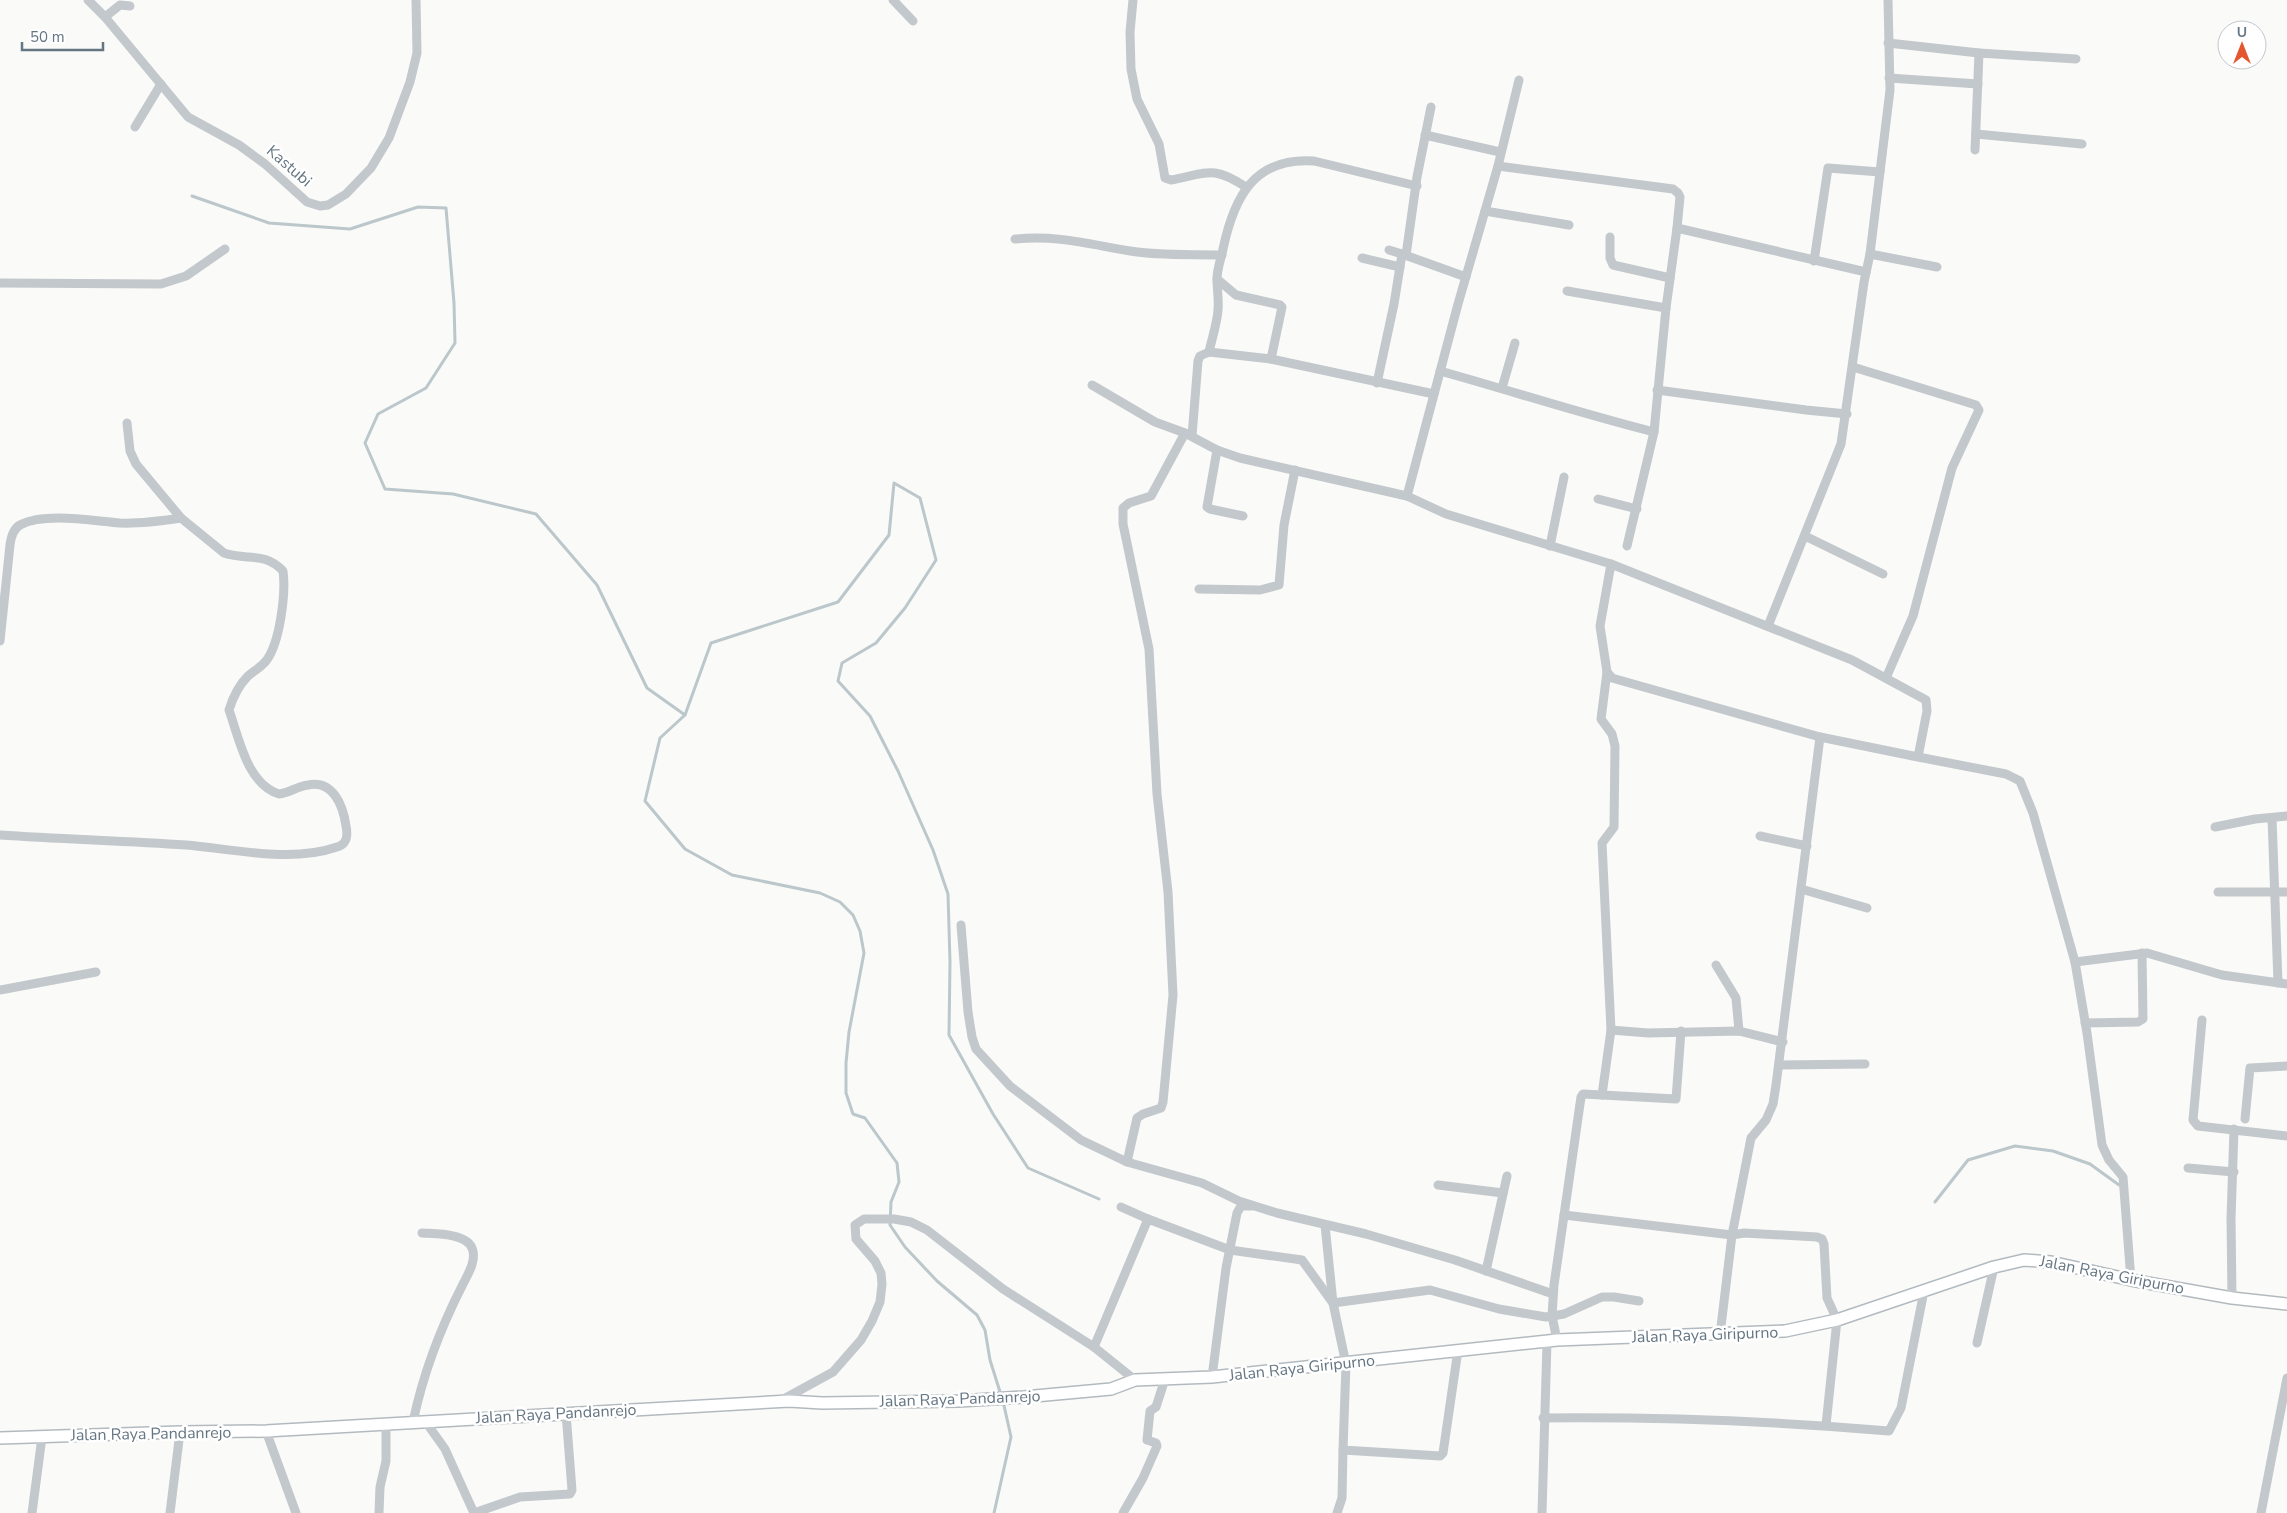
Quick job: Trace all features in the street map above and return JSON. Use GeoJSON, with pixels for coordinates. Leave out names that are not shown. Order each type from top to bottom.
{"type":"FeatureCollection","features":[{"type":"Feature","properties":{"kind":"main road","name":"Jalan Raya Giripurno"},"geometry":{"type":"LineString","coordinates":[[1112,1389],[1135,1380],[1212,1377],[1552,1341],[1785,1332],[1837,1320],[1994,1267],[2024,1260],[2043,1260],[2131,1280],[2232,1298],[2287,1304]]}},
{"type":"Feature","properties":{"kind":"main road","name":"Jalan Raya Pandanrejo"},"geometry":{"type":"LineString","coordinates":[[0,1438],[266,1431],[778,1402],[959,1401],[1112,1389]]}},
{"type":"Feature","properties":{"kind":"street","name":"Kastubi"},"geometry":{"type":"LineString","coordinates":[[88,0],[105,17],[188,117],[245,150],[265,164],[307,202],[314,205],[328,204],[346,194],[371,168],[389,138],[398,119],[417,53],[416,0]]}},
{"type":"Feature","properties":{"kind":"street"},"geometry":{"type":"LineString","coordinates":[[893,0],[913,21]]}},
{"type":"Feature","properties":{"kind":"street"},"geometry":{"type":"LineString","coordinates":[[1133,0],[1130,32],[1131,69],[1137,98],[1159,144],[1165,178],[1171,180],[1218,172],[1227,174],[1246,187]]}},
{"type":"Feature","properties":{"kind":"street"},"geometry":{"type":"LineString","coordinates":[[1768,626],[1841,444],[1847,414],[1880,172],[1889,78],[1888,0]]}},
{"type":"Feature","properties":{"kind":"street"},"geometry":{"type":"LineString","coordinates":[[105,17],[120,5],[130,6]]}},
{"type":"Feature","properties":{"kind":"street"},"geometry":{"type":"LineString","coordinates":[[1888,43],[1979,53],[2076,59]]}},
{"type":"Feature","properties":{"kind":"street"},"geometry":{"type":"LineString","coordinates":[[1975,150],[1979,53]]}},
{"type":"Feature","properties":{"kind":"street"},"geometry":{"type":"LineString","coordinates":[[1889,78],[1978,84]]}},
{"type":"Feature","properties":{"kind":"street"},"geometry":{"type":"LineString","coordinates":[[1408,496],[1440,371],[1498,166],[1500,152],[1520,80]]}},
{"type":"Feature","properties":{"kind":"street"},"geometry":{"type":"LineString","coordinates":[[135,128],[161,84]]}},
{"type":"Feature","properties":{"kind":"street"},"geometry":{"type":"LineString","coordinates":[[1377,383],[1404,255],[1431,107]]}},
{"type":"Feature","properties":{"kind":"street"},"geometry":{"type":"LineString","coordinates":[[1976,134],[2082,144]]}},
{"type":"Feature","properties":{"kind":"street"},"geometry":{"type":"LineString","coordinates":[[1425,135],[1500,152]]}},
{"type":"Feature","properties":{"kind":"street"},"geometry":{"type":"LineString","coordinates":[[1209,352],[1218,311],[1217,279],[1228,223],[1246,187],[1271,168],[1304,161],[1343,167],[1417,186]]}},
{"type":"Feature","properties":{"kind":"street"},"geometry":{"type":"LineString","coordinates":[[1498,166],[1673,189],[1680,197],[1666,308],[1654,432],[1628,546]]}},
{"type":"Feature","properties":{"kind":"street"},"geometry":{"type":"LineString","coordinates":[[1814,261],[1828,168],[1880,172]]}},
{"type":"Feature","properties":{"kind":"street"},"geometry":{"type":"LineString","coordinates":[[1485,211],[1568,225]]}},
{"type":"Feature","properties":{"kind":"street"},"geometry":{"type":"LineString","coordinates":[[1677,228],[1866,272]]}},
{"type":"Feature","properties":{"kind":"street"},"geometry":{"type":"LineString","coordinates":[[1016,238],[1039,236],[1065,238],[1132,252],[1222,255]]}},
{"type":"Feature","properties":{"kind":"street"},"geometry":{"type":"LineString","coordinates":[[1610,237],[1610,258],[1613,265],[1670,278]]}},
{"type":"Feature","properties":{"kind":"street"},"geometry":{"type":"LineString","coordinates":[[0,283],[161,284],[186,276],[225,249]]}},
{"type":"Feature","properties":{"kind":"street"},"geometry":{"type":"LineString","coordinates":[[1389,250],[1466,277]]}},
{"type":"Feature","properties":{"kind":"street"},"geometry":{"type":"LineString","coordinates":[[1870,254],[1937,267]]}},
{"type":"Feature","properties":{"kind":"street"},"geometry":{"type":"LineString","coordinates":[[1362,258],[1400,267]]}},
{"type":"Feature","properties":{"kind":"street"},"geometry":{"type":"LineString","coordinates":[[1217,279],[1236,295],[1282,307],[1271,359]]}},
{"type":"Feature","properties":{"kind":"street"},"geometry":{"type":"LineString","coordinates":[[1567,291],[1666,308]]}},
{"type":"Feature","properties":{"kind":"street"},"geometry":{"type":"LineString","coordinates":[[1502,388],[1515,342]]}},
{"type":"Feature","properties":{"kind":"street"},"geometry":{"type":"LineString","coordinates":[[1127,1162],[1137,1118],[1161,1108],[1163,1102],[1173,995],[1168,892],[1157,794],[1149,650],[1133,578],[1122,511],[1127,504],[1151,496],[1188,435],[1198,361],[1200,356],[1209,352],[1271,359],[1434,394]]}},
{"type":"Feature","properties":{"kind":"street"},"geometry":{"type":"LineString","coordinates":[[1853,367],[1976,405],[1979,410],[1950,475],[1913,616],[1886,678]]}},
{"type":"Feature","properties":{"kind":"street"},"geometry":{"type":"LineString","coordinates":[[1440,371],[1502,388],[1579,413],[1654,432]]}},
{"type":"Feature","properties":{"kind":"street"},"geometry":{"type":"LineString","coordinates":[[1092,386],[1155,422],[1188,435],[1217,450],[1240,458],[1408,496],[1446,514],[1611,564],[1852,660],[1923,698],[1927,703],[1918,757]]}},
{"type":"Feature","properties":{"kind":"street"},"geometry":{"type":"LineString","coordinates":[[1657,390],[1847,414]]}},
{"type":"Feature","properties":{"kind":"street"},"geometry":{"type":"LineString","coordinates":[[0,835],[187,845],[269,854],[310,853],[337,847],[344,843],[347,837],[346,824],[339,800],[330,789],[319,784],[308,784],[279,794],[266,788],[254,774],[230,710],[238,689],[247,677],[266,661],[271,650],[284,607],[283,571],[277,565],[255,556],[232,556],[224,553],[182,518],[136,464],[130,451],[127,423]]}},
{"type":"Feature","properties":{"kind":"street"},"geometry":{"type":"LineString","coordinates":[[1217,450],[1207,507],[1243,516]]}},
{"type":"Feature","properties":{"kind":"street"},"geometry":{"type":"LineString","coordinates":[[1199,589],[1260,590],[1279,585],[1284,525],[1295,470]]}},
{"type":"Feature","properties":{"kind":"street"},"geometry":{"type":"LineString","coordinates":[[1550,546],[1564,477]]}},
{"type":"Feature","properties":{"kind":"street"},"geometry":{"type":"LineString","coordinates":[[1598,499],[1637,510]]}},
{"type":"Feature","properties":{"kind":"street"},"geometry":{"type":"LineString","coordinates":[[0,641],[12,535],[16,528],[41,520],[72,518],[148,523],[182,518]]}},
{"type":"Feature","properties":{"kind":"street"},"geometry":{"type":"LineString","coordinates":[[1805,536],[1883,574]]}},
{"type":"Feature","properties":{"kind":"street"},"geometry":{"type":"LineString","coordinates":[[0,553],[10,555]]}},
{"type":"Feature","properties":{"kind":"street"},"geometry":{"type":"LineString","coordinates":[[1602,1095],[1611,1030],[1602,843],[1614,827],[1615,746],[1612,734],[1601,719],[1606,672],[1600,626],[1611,564]]}},
{"type":"Feature","properties":{"kind":"street"},"geometry":{"type":"LineString","coordinates":[[1606,672],[1612,678],[1820,738],[2006,774],[2020,781],[2033,814],[2074,962],[2085,1023],[2102,1145],[2109,1160],[2122,1177],[2131,1280]]}},
{"type":"Feature","properties":{"kind":"street"},"geometry":{"type":"LineString","coordinates":[[1720,1335],[1732,1235],[1751,1138],[1766,1120],[1773,1104],[1783,1042],[1820,738]]}},
{"type":"Feature","properties":{"kind":"street"},"geometry":{"type":"LineString","coordinates":[[2215,827],[2287,816]]}},
{"type":"Feature","properties":{"kind":"street"},"geometry":{"type":"LineString","coordinates":[[2074,962],[2142,952],[2222,975],[2282,983],[2274,893],[2272,818]]}},
{"type":"Feature","properties":{"kind":"street"},"geometry":{"type":"LineString","coordinates":[[1760,836],[1807,846]]}},
{"type":"Feature","properties":{"kind":"street"},"geometry":{"type":"LineString","coordinates":[[1801,890],[1867,908]]}},
{"type":"Feature","properties":{"kind":"street"},"geometry":{"type":"LineString","coordinates":[[2218,892],[2287,892]]}},
{"type":"Feature","properties":{"kind":"street"},"geometry":{"type":"LineString","coordinates":[[961,924],[968,1012],[976,1049],[1010,1086],[1080,1140],[1127,1162],[1202,1184],[1239,1201],[1325,1225],[1366,1234],[1553,1294]]}},
{"type":"Feature","properties":{"kind":"street"},"geometry":{"type":"LineString","coordinates":[[2085,1023],[2138,1022],[2143,1019],[2142,952]]}},
{"type":"Feature","properties":{"kind":"street"},"geometry":{"type":"LineString","coordinates":[[1716,965],[1736,998],[1739,1031]]}},
{"type":"Feature","properties":{"kind":"street"},"geometry":{"type":"LineString","coordinates":[[0,990],[96,972]]}},
{"type":"Feature","properties":{"kind":"street"},"geometry":{"type":"LineString","coordinates":[[2202,1020],[2194,1122],[2198,1126],[2287,1136]]}},
{"type":"Feature","properties":{"kind":"street"},"geometry":{"type":"LineString","coordinates":[[1611,1030],[1648,1033],[1739,1031],[1783,1042]]}},
{"type":"Feature","properties":{"kind":"street"},"geometry":{"type":"LineString","coordinates":[[1542,1513],[1544,1493],[1543,1418],[1552,1341],[1553,1294],[1566,1186],[1580,1097],[1583,1094],[1676,1099],[1680,1073],[1681,1031]]}},
{"type":"Feature","properties":{"kind":"street"},"geometry":{"type":"LineString","coordinates":[[1779,1065],[1864,1064]]}},
{"type":"Feature","properties":{"kind":"street"},"geometry":{"type":"LineString","coordinates":[[2245,1119],[2250,1068],[2287,1066]]}},
{"type":"Feature","properties":{"kind":"street"},"geometry":{"type":"LineString","coordinates":[[2232,1298],[2231,1218],[2234,1129]]}},
{"type":"Feature","properties":{"kind":"street"},"geometry":{"type":"LineString","coordinates":[[2188,1168],[2234,1172]]}},
{"type":"Feature","properties":{"kind":"street"},"geometry":{"type":"LineString","coordinates":[[1486,1271],[1506,1176]]}},
{"type":"Feature","properties":{"kind":"street"},"geometry":{"type":"LineString","coordinates":[[1438,1185],[1503,1193]]}},
{"type":"Feature","properties":{"kind":"street"},"geometry":{"type":"LineString","coordinates":[[1212,1377],[1236,1214],[1241,1206],[1261,1208]]}},
{"type":"Feature","properties":{"kind":"street"},"geometry":{"type":"LineString","coordinates":[[1121,1207],[1148,1219],[1231,1246],[1302,1260],[1333,1299]]}},
{"type":"Feature","properties":{"kind":"street"},"geometry":{"type":"LineString","coordinates":[[1564,1215],[1732,1235],[1744,1233],[1820,1238],[1824,1244],[1827,1295],[1837,1320],[1826,1425]]}},
{"type":"Feature","properties":{"kind":"street"},"geometry":{"type":"LineString","coordinates":[[778,1402],[833,1372],[861,1340],[872,1321],[880,1302],[882,1284],[880,1273],[875,1261],[856,1239],[856,1225],[858,1221],[872,1219],[894,1219],[911,1222],[927,1230],[1003,1290],[1094,1347],[1135,1380]]}},
{"type":"Feature","properties":{"kind":"street"},"geometry":{"type":"LineString","coordinates":[[1094,1347],[1148,1219]]}},
{"type":"Feature","properties":{"kind":"street"},"geometry":{"type":"LineString","coordinates":[[1325,1225],[1333,1299],[1346,1364],[1342,1498],[1338,1513]]}},
{"type":"Feature","properties":{"kind":"street"},"geometry":{"type":"LineString","coordinates":[[413,1422],[419,1392],[450,1310],[468,1274],[473,1257],[472,1249],[465,1241],[422,1233]]}},
{"type":"Feature","properties":{"kind":"street"},"geometry":{"type":"LineString","coordinates":[[1977,1343],[1994,1267]]}},
{"type":"Feature","properties":{"kind":"street"},"geometry":{"type":"LineString","coordinates":[[1333,1299],[1430,1290],[1514,1313],[1539,1317],[1552,1312],[1564,1314],[1602,1297],[1640,1301]]}},
{"type":"Feature","properties":{"kind":"street"},"geometry":{"type":"LineString","coordinates":[[1543,1418],[1640,1417],[1826,1425],[1889,1431],[1900,1408],[1924,1291]]}},
{"type":"Feature","properties":{"kind":"street"},"geometry":{"type":"LineString","coordinates":[[1343,1450],[1442,1455],[1458,1350]]}},
{"type":"Feature","properties":{"kind":"street"},"geometry":{"type":"LineString","coordinates":[[2261,1513],[2287,1378]]}},
{"type":"Feature","properties":{"kind":"street"},"geometry":{"type":"LineString","coordinates":[[1123,1513],[1143,1478],[1157,1446],[1156,1443],[1147,1440],[1150,1411],[1156,1407],[1165,1379]]}},
{"type":"Feature","properties":{"kind":"street"},"geometry":{"type":"LineString","coordinates":[[425,1421],[445,1449],[474,1513],[520,1497],[570,1494],[566,1413]]}},
{"type":"Feature","properties":{"kind":"street"},"geometry":{"type":"LineString","coordinates":[[379,1513],[380,1487],[386,1461],[386,1424]]}},
{"type":"Feature","properties":{"kind":"street"},"geometry":{"type":"LineString","coordinates":[[266,1431],[296,1513]]}},
{"type":"Feature","properties":{"kind":"street"},"geometry":{"type":"LineString","coordinates":[[170,1513],[180,1432]]}},
{"type":"Feature","properties":{"kind":"street"},"geometry":{"type":"LineString","coordinates":[[32,1513],[42,1437]]}},
{"type":"Feature","properties":{"kind":"waterway"},"geometry":{"type":"LineString","coordinates":[[192,196],[269,223],[350,229],[418,207],[446,208],[454,303],[455,343],[426,388],[378,414],[365,443],[385,489],[453,494],[536,514],[597,585],[647,688],[685,715],[711,643],[838,602],[889,535],[894,483],[920,498],[936,560],[905,608],[876,643],[842,663],[838,681],[870,716],[898,771],[933,850],[948,894],[950,962],[949,1035],[993,1114],[1028,1168],[1099,1199]]}},
{"type":"Feature","properties":{"kind":"waterway"},"geometry":{"type":"LineString","coordinates":[[685,715],[660,738],[645,801],[685,849],[732,875],[820,893],[840,902],[853,915],[860,931],[864,953],[849,1032],[846,1093],[853,1114],[865,1118],[897,1163],[899,1182],[891,1202],[890,1225],[905,1247],[937,1281],[977,1315],[985,1330],[990,1360],[1001,1395]]}},
{"type":"Feature","properties":{"kind":"waterway"},"geometry":{"type":"LineString","coordinates":[[1935,1202],[1968,1160],[2015,1146],[2053,1151],[2090,1164],[2119,1185]]}},
{"type":"Feature","properties":{"kind":"waterway"},"geometry":{"type":"LineString","coordinates":[[994,1513],[1011,1437],[1003,1401]]}}]}
